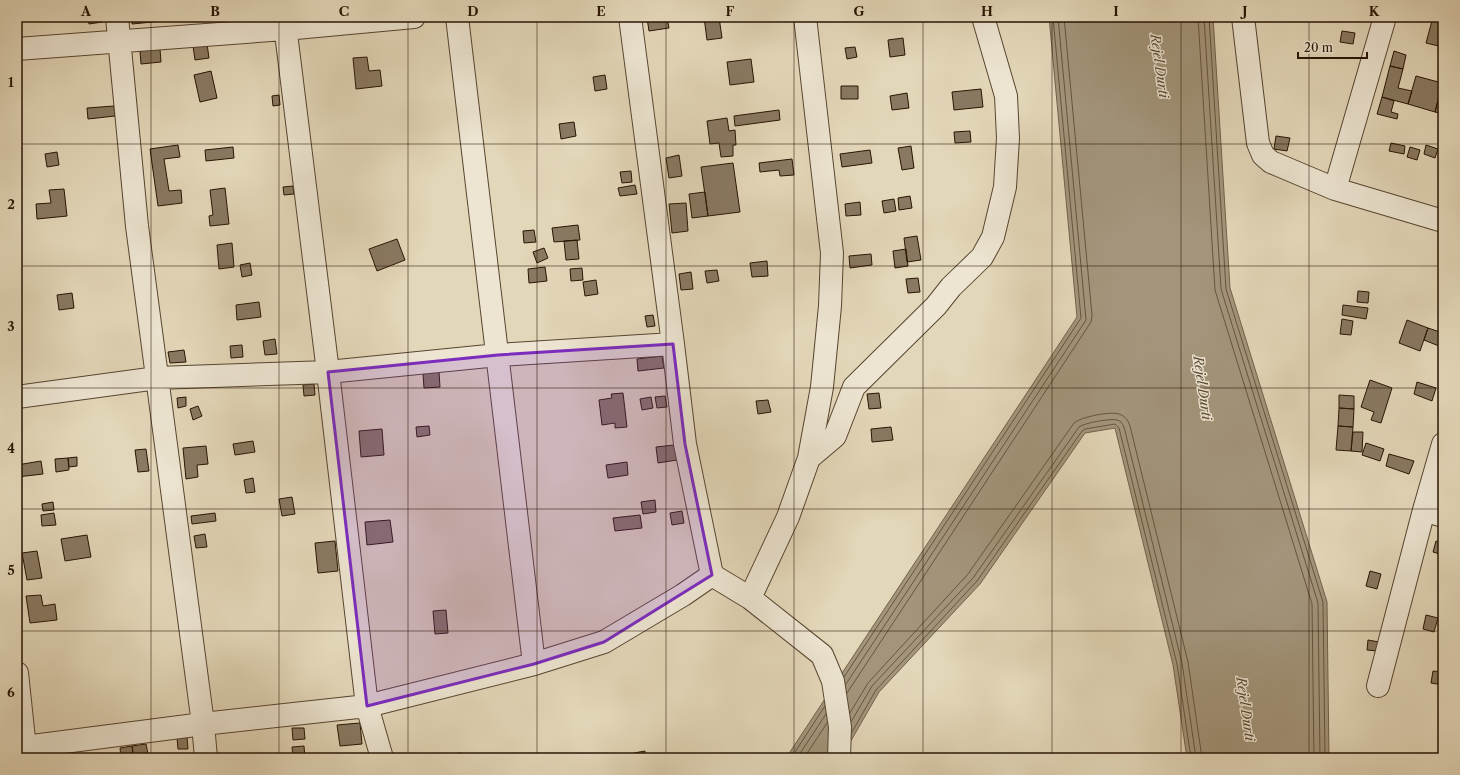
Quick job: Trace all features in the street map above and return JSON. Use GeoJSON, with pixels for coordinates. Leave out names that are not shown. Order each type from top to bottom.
{"type":"FeatureCollection","features":[{"type":"Feature","properties":{"kind":"street"},"geometry":{"type":"LineString","coordinates":[[117,17],[137,226],[203,724],[206,758]]}},
{"type":"Feature","properties":{"kind":"street"},"geometry":{"type":"LineString","coordinates":[[17,49],[284,23],[414,17]]}},
{"type":"Feature","properties":{"kind":"street"},"geometry":{"type":"LineString","coordinates":[[457,17],[534,664]]}},
{"type":"Feature","properties":{"kind":"street"},"geometry":{"type":"LineString","coordinates":[[630,17],[685,444],[712,575],[750,598],[822,655],[833,681],[840,727],[839,758]]}},
{"type":"Feature","properties":{"kind":"street"},"geometry":{"type":"LineString","coordinates":[[750,598],[788,517],[809,458],[822,387],[830,306],[832,253],[805,17]]}},
{"type":"Feature","properties":{"kind":"street"},"geometry":{"type":"LineString","coordinates":[[809,458],[835,436],[854,387],[936,306],[951,287],[982,257],[993,237],[1005,187],[1008,138],[1006,96],[983,17]]}},
{"type":"Feature","properties":{"kind":"street"},"geometry":{"type":"LineString","coordinates":[[1243,17],[1258,143],[1263,155],[1271,162],[1335,189],[1443,221]]}},
{"type":"Feature","properties":{"kind":"street"},"geometry":{"type":"LineString","coordinates":[[1335,189],[1385,17]]}},
{"type":"Feature","properties":{"kind":"street"},"geometry":{"type":"LineString","coordinates":[[284,23],[328,372],[367,706],[382,758]]}},
{"type":"Feature","properties":{"kind":"street"},"geometry":{"type":"LineString","coordinates":[[17,397],[157,378],[328,372],[498,355],[673,344]]}},
{"type":"Feature","properties":{"kind":"street"},"geometry":{"type":"LineString","coordinates":[[1378,686],[1433,513],[1443,444]]}},
{"type":"Feature","properties":{"kind":"street"},"geometry":{"type":"LineString","coordinates":[[17,673],[23,751],[203,724],[367,706],[534,664],[604,642],[683,596],[712,575]]}},
{"type":"Feature","properties":{"kind":"highlighted area"},"geometry":{"type":"Polygon","coordinates":[[[673,344],[685,444],[712,575],[604,642],[534,664],[367,706],[328,372],[498,355],[673,344]]]}},
{"type":"Feature","properties":{"kind":"water","name":"Rejel Durti"},"geometry":{"type":"Polygon","coordinates":[[[1049,17],[1213,17],[1230,288],[1327,602],[1329,758],[1187,758],[1173,665],[1115,428],[1085,433],[980,584],[879,692],[841,758],[786,758],[1077,317],[1049,17]]]}},
{"type":"Feature","properties":{"kind":"building"},"geometry":{"type":"Polygon","coordinates":[[[88,17],[101,17],[102,22],[89,24],[88,17]]]}},
{"type":"Feature","properties":{"kind":"building"},"geometry":{"type":"Polygon","coordinates":[[[132,17],[162,17],[163,21],[132,24],[132,17]]]}},
{"type":"Feature","properties":{"kind":"building"},"geometry":{"type":"Polygon","coordinates":[[[667,17],[669,28],[649,31],[647,18],[667,17]]]}},
{"type":"Feature","properties":{"kind":"building"},"geometry":{"type":"Polygon","coordinates":[[[704,17],[719,17],[722,38],[707,40],[704,17]]]}},
{"type":"Feature","properties":{"kind":"building"},"geometry":{"type":"Polygon","coordinates":[[[719,17],[736,17],[736,19],[719,22],[719,17]]]}},
{"type":"Feature","properties":{"kind":"building"},"geometry":{"type":"Polygon","coordinates":[[[1433,17],[1443,17],[1443,47],[1426,43],[1433,17]]]}},
{"type":"Feature","properties":{"kind":"building"},"geometry":{"type":"Polygon","coordinates":[[[1342,31],[1355,33],[1353,44],[1340,42],[1342,31]]]}},
{"type":"Feature","properties":{"kind":"building"},"geometry":{"type":"Polygon","coordinates":[[[903,38],[905,55],[890,57],[888,40],[903,38]]]}},
{"type":"Feature","properties":{"kind":"building"},"geometry":{"type":"Polygon","coordinates":[[[207,44],[209,58],[195,60],[193,46],[207,44]]]}},
{"type":"Feature","properties":{"kind":"building"},"geometry":{"type":"Polygon","coordinates":[[[855,47],[857,57],[847,59],[845,48],[855,47]]]}},
{"type":"Feature","properties":{"kind":"building"},"geometry":{"type":"Polygon","coordinates":[[[160,49],[161,62],[141,64],[140,51],[160,49]]]}},
{"type":"Feature","properties":{"kind":"building"},"geometry":{"type":"Polygon","coordinates":[[[1394,51],[1406,55],[1403,69],[1390,66],[1394,51]]]}},
{"type":"Feature","properties":{"kind":"building"},"geometry":{"type":"Polygon","coordinates":[[[367,57],[369,71],[380,70],[382,86],[356,89],[353,58],[367,57]]]}},
{"type":"Feature","properties":{"kind":"building"},"geometry":{"type":"Polygon","coordinates":[[[751,59],[754,82],[730,85],[727,62],[751,59]]]}},
{"type":"Feature","properties":{"kind":"building"},"geometry":{"type":"Polygon","coordinates":[[[1390,66],[1403,69],[1398,88],[1412,91],[1408,104],[1382,97],[1390,66]]]}},
{"type":"Feature","properties":{"kind":"building"},"geometry":{"type":"Polygon","coordinates":[[[211,71],[217,98],[200,102],[194,75],[211,71]]]}},
{"type":"Feature","properties":{"kind":"building"},"geometry":{"type":"Polygon","coordinates":[[[605,75],[607,89],[595,91],[593,77],[605,75]]]}},
{"type":"Feature","properties":{"kind":"building"},"geometry":{"type":"Polygon","coordinates":[[[1416,76],[1442,83],[1435,112],[1408,104],[1416,76]]]}},
{"type":"Feature","properties":{"kind":"building"},"geometry":{"type":"Polygon","coordinates":[[[841,86],[858,86],[858,99],[841,99],[841,86]]]}},
{"type":"Feature","properties":{"kind":"building"},"geometry":{"type":"Polygon","coordinates":[[[981,89],[983,107],[954,110],[952,92],[981,89]]]}},
{"type":"Feature","properties":{"kind":"building"},"geometry":{"type":"Polygon","coordinates":[[[907,93],[909,108],[892,110],[890,96],[907,93]]]}},
{"type":"Feature","properties":{"kind":"building"},"geometry":{"type":"Polygon","coordinates":[[[279,95],[280,105],[273,106],[272,96],[279,95]]]}},
{"type":"Feature","properties":{"kind":"building"},"geometry":{"type":"Polygon","coordinates":[[[1382,97],[1394,101],[1391,112],[1398,114],[1397,119],[1377,114],[1382,97]]]}},
{"type":"Feature","properties":{"kind":"building"},"geometry":{"type":"Polygon","coordinates":[[[1439,97],[1443,98],[1443,114],[1435,112],[1439,97]]]}},
{"type":"Feature","properties":{"kind":"building"},"geometry":{"type":"Polygon","coordinates":[[[114,106],[115,116],[88,119],[87,108],[114,106]]]}},
{"type":"Feature","properties":{"kind":"building"},"geometry":{"type":"Polygon","coordinates":[[[779,110],[780,120],[735,126],[734,116],[779,110]]]}},
{"type":"Feature","properties":{"kind":"building"},"geometry":{"type":"Polygon","coordinates":[[[727,118],[729,131],[735,130],[736,145],[733,145],[733,156],[721,157],[719,143],[710,144],[707,121],[727,118]]]}},
{"type":"Feature","properties":{"kind":"building"},"geometry":{"type":"Polygon","coordinates":[[[574,122],[576,136],[561,139],[559,124],[574,122]]]}},
{"type":"Feature","properties":{"kind":"building"},"geometry":{"type":"Polygon","coordinates":[[[970,131],[971,142],[955,143],[954,132],[970,131]]]}},
{"type":"Feature","properties":{"kind":"building"},"geometry":{"type":"Polygon","coordinates":[[[1276,136],[1290,138],[1287,151],[1274,149],[1276,136]]]}},
{"type":"Feature","properties":{"kind":"building"},"geometry":{"type":"Polygon","coordinates":[[[1391,143],[1405,146],[1404,154],[1389,151],[1391,143]]]}},
{"type":"Feature","properties":{"kind":"building"},"geometry":{"type":"Polygon","coordinates":[[[178,145],[180,157],[164,159],[169,191],[181,190],[182,203],[158,206],[150,149],[178,145]]]}},
{"type":"Feature","properties":{"kind":"building"},"geometry":{"type":"Polygon","coordinates":[[[1426,145],[1438,149],[1435,158],[1424,154],[1426,145]]]}},
{"type":"Feature","properties":{"kind":"building"},"geometry":{"type":"Polygon","coordinates":[[[911,146],[914,168],[902,170],[898,148],[911,146]]]}},
{"type":"Feature","properties":{"kind":"building"},"geometry":{"type":"Polygon","coordinates":[[[233,147],[234,158],[206,161],[205,150],[233,147]]]}},
{"type":"Feature","properties":{"kind":"building"},"geometry":{"type":"Polygon","coordinates":[[[1410,147],[1420,150],[1417,160],[1407,157],[1410,147]]]}},
{"type":"Feature","properties":{"kind":"building"},"geometry":{"type":"Polygon","coordinates":[[[870,150],[872,163],[842,167],[840,154],[870,150]]]}},
{"type":"Feature","properties":{"kind":"building"},"geometry":{"type":"Polygon","coordinates":[[[57,152],[59,165],[47,167],[45,154],[57,152]]]}},
{"type":"Feature","properties":{"kind":"building"},"geometry":{"type":"Polygon","coordinates":[[[679,155],[682,176],[669,178],[666,158],[679,155]]]}},
{"type":"Feature","properties":{"kind":"building"},"geometry":{"type":"Polygon","coordinates":[[[792,159],[794,175],[780,176],[779,170],[760,172],[759,163],[792,159]]]}},
{"type":"Feature","properties":{"kind":"building"},"geometry":{"type":"Polygon","coordinates":[[[733,163],[740,212],[708,216],[701,167],[733,163]]]}},
{"type":"Feature","properties":{"kind":"building"},"geometry":{"type":"Polygon","coordinates":[[[631,171],[632,182],[622,183],[620,172],[631,171]]]}},
{"type":"Feature","properties":{"kind":"building"},"geometry":{"type":"Polygon","coordinates":[[[635,185],[637,194],[620,196],[618,188],[635,185]]]}},
{"type":"Feature","properties":{"kind":"building"},"geometry":{"type":"Polygon","coordinates":[[[293,186],[294,194],[284,195],[283,187],[293,186]]]}},
{"type":"Feature","properties":{"kind":"building"},"geometry":{"type":"Polygon","coordinates":[[[225,188],[229,224],[210,226],[209,216],[213,215],[210,190],[225,188]]]}},
{"type":"Feature","properties":{"kind":"building"},"geometry":{"type":"Polygon","coordinates":[[[64,189],[67,216],[37,219],[36,204],[51,203],[49,190],[64,189]]]}},
{"type":"Feature","properties":{"kind":"building"},"geometry":{"type":"Polygon","coordinates":[[[705,192],[708,216],[692,218],[689,194],[705,192]]]}},
{"type":"Feature","properties":{"kind":"building"},"geometry":{"type":"Polygon","coordinates":[[[910,196],[912,208],[899,210],[898,198],[910,196]]]}},
{"type":"Feature","properties":{"kind":"building"},"geometry":{"type":"Polygon","coordinates":[[[894,199],[896,211],[884,213],[882,201],[894,199]]]}},
{"type":"Feature","properties":{"kind":"building"},"geometry":{"type":"Polygon","coordinates":[[[860,202],[861,215],[846,216],[845,204],[860,202]]]}},
{"type":"Feature","properties":{"kind":"building"},"geometry":{"type":"Polygon","coordinates":[[[686,203],[688,231],[672,233],[669,204],[686,203]]]}},
{"type":"Feature","properties":{"kind":"building"},"geometry":{"type":"Polygon","coordinates":[[[578,225],[580,240],[554,242],[552,228],[578,225]]]}},
{"type":"Feature","properties":{"kind":"building"},"geometry":{"type":"Polygon","coordinates":[[[534,230],[536,242],[524,243],[523,231],[534,230]]]}},
{"type":"Feature","properties":{"kind":"building"},"geometry":{"type":"Polygon","coordinates":[[[917,236],[921,260],[907,262],[904,238],[917,236]]]}},
{"type":"Feature","properties":{"kind":"building"},"geometry":{"type":"Polygon","coordinates":[[[397,239],[405,260],[377,271],[369,249],[397,239]]]}},
{"type":"Feature","properties":{"kind":"building"},"geometry":{"type":"Polygon","coordinates":[[[577,240],[579,259],[566,260],[564,241],[577,240]]]}},
{"type":"Feature","properties":{"kind":"building"},"geometry":{"type":"Polygon","coordinates":[[[232,243],[234,267],[219,269],[217,245],[232,243]]]}},
{"type":"Feature","properties":{"kind":"building"},"geometry":{"type":"Polygon","coordinates":[[[544,248],[548,258],[537,263],[533,252],[544,248]]]}},
{"type":"Feature","properties":{"kind":"building"},"geometry":{"type":"Polygon","coordinates":[[[906,249],[908,266],[895,268],[893,251],[906,249]]]}},
{"type":"Feature","properties":{"kind":"building"},"geometry":{"type":"Polygon","coordinates":[[[871,254],[872,265],[850,268],[849,256],[871,254]]]}},
{"type":"Feature","properties":{"kind":"building"},"geometry":{"type":"Polygon","coordinates":[[[767,261],[768,276],[752,277],[750,263],[767,261]]]}},
{"type":"Feature","properties":{"kind":"building"},"geometry":{"type":"Polygon","coordinates":[[[250,263],[252,275],[242,277],[240,265],[250,263]]]}},
{"type":"Feature","properties":{"kind":"building"},"geometry":{"type":"Polygon","coordinates":[[[545,267],[547,281],[529,283],[528,269],[545,267]]]}},
{"type":"Feature","properties":{"kind":"building"},"geometry":{"type":"Polygon","coordinates":[[[582,268],[583,280],[571,281],[570,269],[582,268]]]}},
{"type":"Feature","properties":{"kind":"building"},"geometry":{"type":"Polygon","coordinates":[[[717,270],[719,281],[707,283],[705,271],[717,270]]]}},
{"type":"Feature","properties":{"kind":"building"},"geometry":{"type":"Polygon","coordinates":[[[691,272],[693,289],[681,290],[679,274],[691,272]]]}},
{"type":"Feature","properties":{"kind":"building"},"geometry":{"type":"Polygon","coordinates":[[[918,278],[920,292],[908,293],[906,279],[918,278]]]}},
{"type":"Feature","properties":{"kind":"building"},"geometry":{"type":"Polygon","coordinates":[[[596,280],[598,294],[585,296],[583,282],[596,280]]]}},
{"type":"Feature","properties":{"kind":"building"},"geometry":{"type":"Polygon","coordinates":[[[1358,291],[1369,292],[1368,303],[1357,302],[1358,291]]]}},
{"type":"Feature","properties":{"kind":"building"},"geometry":{"type":"Polygon","coordinates":[[[72,293],[74,308],[59,310],[57,295],[72,293]]]}},
{"type":"Feature","properties":{"kind":"building"},"geometry":{"type":"Polygon","coordinates":[[[259,302],[261,317],[237,320],[236,305],[259,302]]]}},
{"type":"Feature","properties":{"kind":"building"},"geometry":{"type":"Polygon","coordinates":[[[1343,305],[1368,308],[1366,319],[1342,315],[1343,305]]]}},
{"type":"Feature","properties":{"kind":"building"},"geometry":{"type":"Polygon","coordinates":[[[653,315],[655,326],[647,327],[645,316],[653,315]]]}},
{"type":"Feature","properties":{"kind":"building"},"geometry":{"type":"Polygon","coordinates":[[[1342,319],[1353,321],[1351,335],[1340,334],[1342,319]]]}},
{"type":"Feature","properties":{"kind":"building"},"geometry":{"type":"Polygon","coordinates":[[[1407,320],[1428,328],[1420,351],[1399,343],[1407,320]]]}},
{"type":"Feature","properties":{"kind":"building"},"geometry":{"type":"Polygon","coordinates":[[[1428,328],[1443,333],[1443,344],[1440,343],[1439,346],[1424,340],[1428,328]]]}},
{"type":"Feature","properties":{"kind":"building"},"geometry":{"type":"Polygon","coordinates":[[[275,339],[277,354],[265,355],[263,341],[275,339]]]}},
{"type":"Feature","properties":{"kind":"building"},"geometry":{"type":"Polygon","coordinates":[[[242,345],[243,357],[231,358],[230,346],[242,345]]]}},
{"type":"Feature","properties":{"kind":"building"},"geometry":{"type":"Polygon","coordinates":[[[184,350],[186,362],[170,363],[168,352],[184,350]]]}},
{"type":"Feature","properties":{"kind":"building"},"geometry":{"type":"Polygon","coordinates":[[[662,356],[664,368],[638,371],[637,359],[662,356]]]}},
{"type":"Feature","properties":{"kind":"building"},"geometry":{"type":"Polygon","coordinates":[[[439,372],[440,387],[424,388],[423,374],[439,372]]]}},
{"type":"Feature","properties":{"kind":"building"},"geometry":{"type":"Polygon","coordinates":[[[1370,380],[1392,388],[1381,423],[1371,420],[1374,412],[1361,407],[1370,380]]]}},
{"type":"Feature","properties":{"kind":"building"},"geometry":{"type":"Polygon","coordinates":[[[1417,382],[1436,388],[1432,401],[1414,394],[1417,382]]]}},
{"type":"Feature","properties":{"kind":"building"},"geometry":{"type":"Polygon","coordinates":[[[314,384],[315,395],[304,396],[303,385],[314,384]]]}},
{"type":"Feature","properties":{"kind":"building"},"geometry":{"type":"Polygon","coordinates":[[[623,393],[627,427],[615,428],[615,423],[602,425],[599,400],[612,398],[611,394],[623,393]]]}},
{"type":"Feature","properties":{"kind":"building"},"geometry":{"type":"Polygon","coordinates":[[[879,393],[881,408],[869,409],[867,394],[879,393]]]}},
{"type":"Feature","properties":{"kind":"building"},"geometry":{"type":"Polygon","coordinates":[[[1339,395],[1354,396],[1354,409],[1339,408],[1339,395]]]}},
{"type":"Feature","properties":{"kind":"building"},"geometry":{"type":"Polygon","coordinates":[[[665,396],[667,407],[657,408],[655,397],[665,396]]]}},
{"type":"Feature","properties":{"kind":"building"},"geometry":{"type":"Polygon","coordinates":[[[186,397],[186,406],[178,408],[177,398],[186,397]]]}},
{"type":"Feature","properties":{"kind":"building"},"geometry":{"type":"Polygon","coordinates":[[[651,397],[653,408],[642,410],[640,399],[651,397]]]}},
{"type":"Feature","properties":{"kind":"building"},"geometry":{"type":"Polygon","coordinates":[[[768,400],[771,412],[758,414],[756,401],[768,400]]]}},
{"type":"Feature","properties":{"kind":"building"},"geometry":{"type":"Polygon","coordinates":[[[198,406],[202,416],[193,420],[190,409],[198,406]]]}},
{"type":"Feature","properties":{"kind":"building"},"geometry":{"type":"Polygon","coordinates":[[[1339,408],[1354,409],[1353,427],[1338,426],[1339,408]]]}},
{"type":"Feature","properties":{"kind":"building"},"geometry":{"type":"Polygon","coordinates":[[[429,426],[430,435],[417,437],[416,427],[429,426]]]}},
{"type":"Feature","properties":{"kind":"building"},"geometry":{"type":"Polygon","coordinates":[[[1338,426],[1353,427],[1351,451],[1336,450],[1338,426]]]}},
{"type":"Feature","properties":{"kind":"building"},"geometry":{"type":"Polygon","coordinates":[[[891,427],[893,440],[872,442],[871,429],[891,427]]]}},
{"type":"Feature","properties":{"kind":"building"},"geometry":{"type":"Polygon","coordinates":[[[382,429],[384,455],[361,457],[359,431],[382,429]]]}},
{"type":"Feature","properties":{"kind":"building"},"geometry":{"type":"Polygon","coordinates":[[[1353,432],[1363,432],[1362,452],[1351,451],[1353,432]]]}},
{"type":"Feature","properties":{"kind":"building"},"geometry":{"type":"Polygon","coordinates":[[[253,441],[255,452],[235,455],[233,444],[253,441]]]}},
{"type":"Feature","properties":{"kind":"building"},"geometry":{"type":"Polygon","coordinates":[[[1366,443],[1384,449],[1380,461],[1362,455],[1366,443]]]}},
{"type":"Feature","properties":{"kind":"building"},"geometry":{"type":"Polygon","coordinates":[[[674,445],[677,460],[658,463],[656,447],[674,445]]]}},
{"type":"Feature","properties":{"kind":"building"},"geometry":{"type":"Polygon","coordinates":[[[206,446],[208,464],[197,465],[198,477],[186,479],[183,448],[206,446]]]}},
{"type":"Feature","properties":{"kind":"building"},"geometry":{"type":"Polygon","coordinates":[[[146,449],[149,471],[138,472],[135,450],[146,449]]]}},
{"type":"Feature","properties":{"kind":"building"},"geometry":{"type":"Polygon","coordinates":[[[1389,454],[1414,461],[1409,474],[1386,466],[1389,454]]]}},
{"type":"Feature","properties":{"kind":"building"},"geometry":{"type":"Polygon","coordinates":[[[77,457],[77,466],[69,467],[68,458],[77,457]]]}},
{"type":"Feature","properties":{"kind":"building"},"geometry":{"type":"Polygon","coordinates":[[[68,458],[69,470],[56,472],[55,459],[68,458]]]}},
{"type":"Feature","properties":{"kind":"building"},"geometry":{"type":"Polygon","coordinates":[[[41,461],[43,474],[17,477],[17,465],[41,461]]]}},
{"type":"Feature","properties":{"kind":"building"},"geometry":{"type":"Polygon","coordinates":[[[627,462],[628,475],[608,478],[606,465],[627,462]]]}},
{"type":"Feature","properties":{"kind":"building"},"geometry":{"type":"Polygon","coordinates":[[[253,478],[255,492],[246,493],[244,480],[253,478]]]}},
{"type":"Feature","properties":{"kind":"building"},"geometry":{"type":"Polygon","coordinates":[[[292,497],[295,514],[282,516],[279,499],[292,497]]]}},
{"type":"Feature","properties":{"kind":"building"},"geometry":{"type":"Polygon","coordinates":[[[655,500],[656,512],[643,514],[641,502],[655,500]]]}},
{"type":"Feature","properties":{"kind":"building"},"geometry":{"type":"Polygon","coordinates":[[[53,502],[54,510],[43,511],[42,504],[53,502]]]}},
{"type":"Feature","properties":{"kind":"building"},"geometry":{"type":"Polygon","coordinates":[[[682,511],[684,523],[672,525],[670,513],[682,511]]]}},
{"type":"Feature","properties":{"kind":"building"},"geometry":{"type":"Polygon","coordinates":[[[54,513],[56,525],[42,526],[41,515],[54,513]]]}},
{"type":"Feature","properties":{"kind":"building"},"geometry":{"type":"Polygon","coordinates":[[[215,513],[216,521],[192,524],[191,516],[215,513]]]}},
{"type":"Feature","properties":{"kind":"building"},"geometry":{"type":"Polygon","coordinates":[[[640,515],[642,528],[615,531],[613,518],[640,515]]]}},
{"type":"Feature","properties":{"kind":"building"},"geometry":{"type":"Polygon","coordinates":[[[390,520],[393,542],[367,545],[365,522],[390,520]]]}},
{"type":"Feature","properties":{"kind":"building"},"geometry":{"type":"Polygon","coordinates":[[[205,534],[207,547],[196,548],[194,536],[205,534]]]}},
{"type":"Feature","properties":{"kind":"building"},"geometry":{"type":"Polygon","coordinates":[[[87,535],[91,557],[65,561],[61,539],[87,535]]]}},
{"type":"Feature","properties":{"kind":"building"},"geometry":{"type":"Polygon","coordinates":[[[335,541],[338,571],[318,573],[315,543],[335,541]]]}},
{"type":"Feature","properties":{"kind":"building"},"geometry":{"type":"Polygon","coordinates":[[[1436,541],[1443,543],[1443,555],[1433,552],[1436,541]]]}},
{"type":"Feature","properties":{"kind":"building"},"geometry":{"type":"Polygon","coordinates":[[[37,551],[42,578],[27,580],[22,553],[37,551]]]}},
{"type":"Feature","properties":{"kind":"building"},"geometry":{"type":"Polygon","coordinates":[[[1370,571],[1381,574],[1377,589],[1366,586],[1370,571]]]}},
{"type":"Feature","properties":{"kind":"building"},"geometry":{"type":"Polygon","coordinates":[[[41,595],[43,606],[55,604],[57,620],[30,623],[26,596],[41,595]]]}},
{"type":"Feature","properties":{"kind":"building"},"geometry":{"type":"Polygon","coordinates":[[[446,610],[448,633],[435,634],[433,611],[446,610]]]}},
{"type":"Feature","properties":{"kind":"building"},"geometry":{"type":"Polygon","coordinates":[[[1426,615],[1438,618],[1434,632],[1423,629],[1426,615]]]}},
{"type":"Feature","properties":{"kind":"building"},"geometry":{"type":"Polygon","coordinates":[[[1368,640],[1379,642],[1377,651],[1367,650],[1368,640]]]}},
{"type":"Feature","properties":{"kind":"building"},"geometry":{"type":"Polygon","coordinates":[[[1433,671],[1443,672],[1443,685],[1431,683],[1433,671]]]}},
{"type":"Feature","properties":{"kind":"building"},"geometry":{"type":"Polygon","coordinates":[[[360,723],[362,744],[340,746],[337,725],[360,723]]]}},
{"type":"Feature","properties":{"kind":"building"},"geometry":{"type":"Polygon","coordinates":[[[292,728],[304,728],[305,739],[293,740],[292,728]]]}},
{"type":"Feature","properties":{"kind":"building"},"geometry":{"type":"Polygon","coordinates":[[[187,737],[188,749],[178,749],[177,738],[187,737]]]}},
{"type":"Feature","properties":{"kind":"building"},"geometry":{"type":"Polygon","coordinates":[[[146,744],[148,754],[133,756],[132,746],[146,744]]]}},
{"type":"Feature","properties":{"kind":"building"},"geometry":{"type":"Polygon","coordinates":[[[132,746],[134,758],[121,758],[120,748],[132,746]]]}},
{"type":"Feature","properties":{"kind":"building"},"geometry":{"type":"Polygon","coordinates":[[[304,746],[305,758],[293,758],[292,747],[304,746]]]}},
{"type":"Feature","properties":{"kind":"building"},"geometry":{"type":"Polygon","coordinates":[[[645,751],[645,758],[635,758],[634,753],[645,751]]]}},
{"type":"Feature","properties":{"kind":"building"},"geometry":{"type":"Polygon","coordinates":[[[462,753],[462,758],[452,758],[452,754],[462,753]]]}}]}
